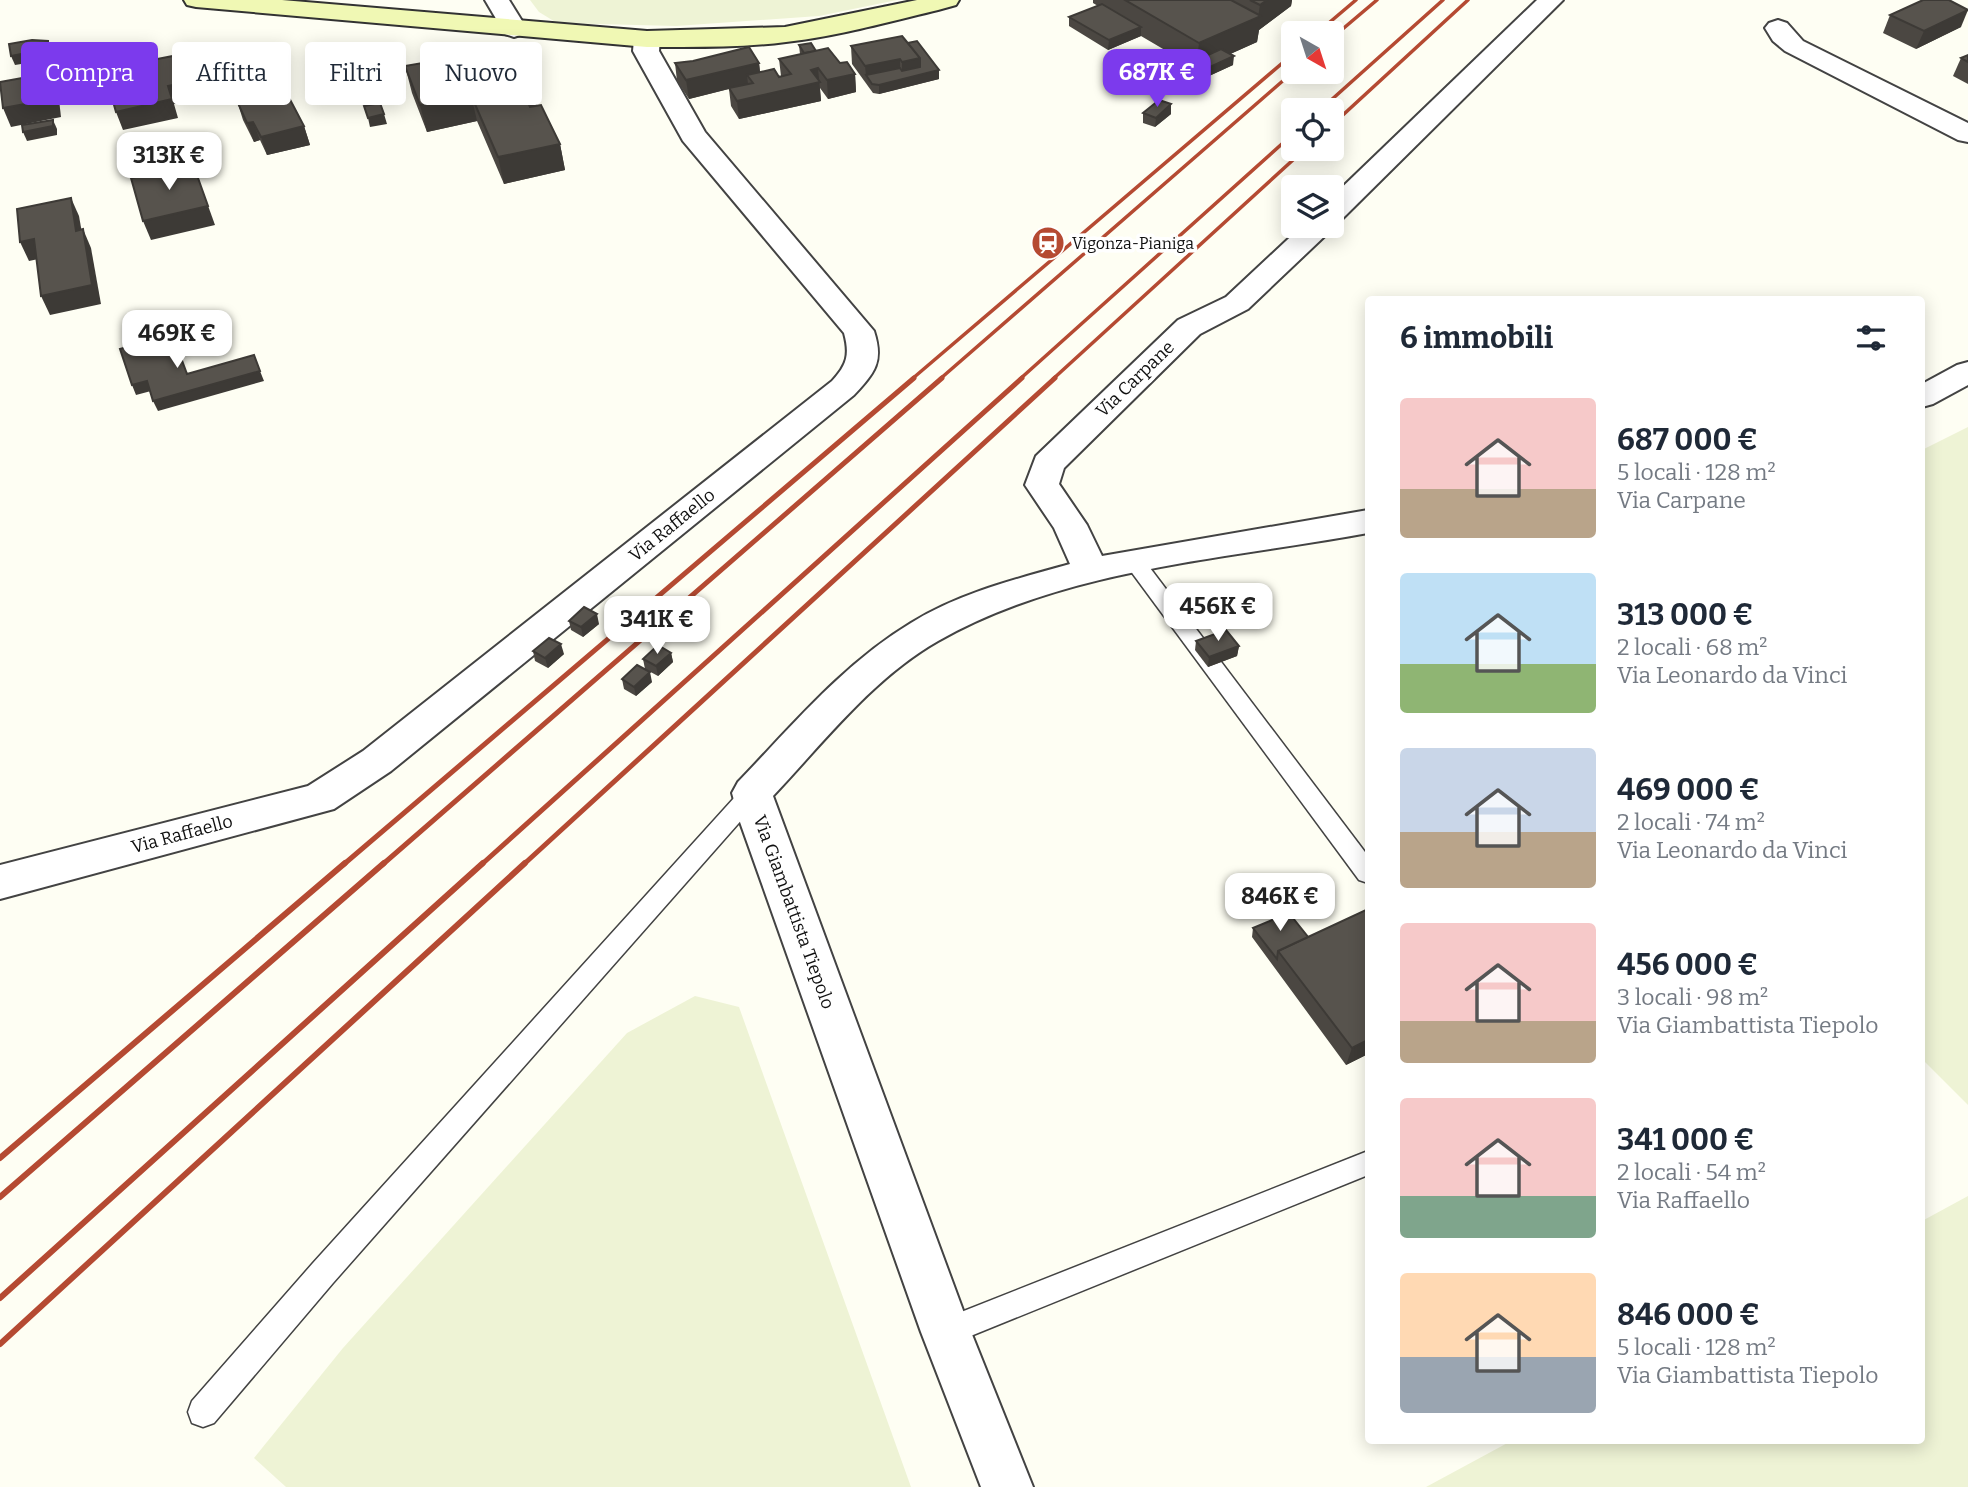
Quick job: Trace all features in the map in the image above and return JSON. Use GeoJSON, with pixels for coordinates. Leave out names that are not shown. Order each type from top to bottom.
{"type":"FeatureCollection","features":[{"type":"Feature","properties":{"kind":"street"},"geometry":{"type":"LineString","coordinates":[[196,0],[647,39],[710,39],[802,32],[879,18],[947,0]]}},
{"type":"Feature","properties":{"kind":"street"},"geometry":{"type":"LineString","coordinates":[[497,0],[514,29]]}},
{"type":"Feature","properties":{"kind":"street"},"geometry":{"type":"LineString","coordinates":[[1344,201],[1552,0]]}},
{"type":"Feature","properties":{"kind":"street"},"geometry":{"type":"LineString","coordinates":[[1778,28],[1782,36],[1794,46],[1968,134]]}},
{"type":"Feature","properties":{"kind":"street","name":"Via Raffaello"},"geometry":{"type":"LineString","coordinates":[[0,883],[320,798],[388,752],[843,388],[863,367],[865,349],[859,331],[693,135],[646,51],[647,39]]}},
{"type":"Feature","properties":{"kind":"street","name":"Via Carpane"},"geometry":{"type":"LineString","coordinates":[[1090,570],[1070,525],[1042,485],[1048,464],[1189,327],[1237,303],[1306,238]]}},
{"type":"Feature","properties":{"kind":"street"},"geometry":{"type":"LineString","coordinates":[[1925,395],[1968,372]]}},
{"type":"Feature","properties":{"kind":"street","name":"Via Giambattista Tiepolo"},"geometry":{"type":"LineString","coordinates":[[1007,1487],[946,1332],[760,822],[752,793],[859,680],[924,632],[995,598],[1090,570],[1133,561],[1365,522]]}},
{"type":"Feature","properties":{"kind":"lane"},"geometry":{"type":"LineString","coordinates":[[1133,561],[1365,869]]}},
{"type":"Feature","properties":{"kind":"lane"},"geometry":{"type":"LineString","coordinates":[[203,1412],[342,1252],[752,793]]}},
{"type":"Feature","properties":{"kind":"lane"},"geometry":{"type":"LineString","coordinates":[[946,1332],[1365,1164]]}},
{"type":"Feature","properties":{"kind":"green space"},"geometry":{"type":"Polygon","coordinates":[[[530,0],[897,0],[819,16],[676,26],[557,23],[539,12],[530,0]]]}},
{"type":"Feature","properties":{"kind":"green space"},"geometry":{"type":"Polygon","coordinates":[[[1968,427],[1968,1105],[1925,1062],[1925,448],[1968,427]]]}},
{"type":"Feature","properties":{"kind":"green space"},"geometry":{"type":"Polygon","coordinates":[[[695,996],[739,1007],[911,1487],[286,1487],[254,1458],[343,1348],[627,1033],[695,996]]]}},
{"type":"Feature","properties":{"kind":"green space"},"geometry":{"type":"Polygon","coordinates":[[[1968,1196],[1968,1487],[1426,1487],[1506,1444],[1925,1444],[1925,1219],[1968,1196]]]}},
{"type":"Feature","properties":{"kind":"building"},"geometry":{"type":"Polygon","coordinates":[[[1125,0],[1231,0],[1261,16],[1199,43],[1125,0]]]}},
{"type":"Feature","properties":{"kind":"building"},"geometry":{"type":"Polygon","coordinates":[[[1250,0],[1267,0],[1260,5],[1250,0]]]}},
{"type":"Feature","properties":{"kind":"building"},"geometry":{"type":"Polygon","coordinates":[[[1923,0],[1949,0],[1968,10],[1924,31],[1890,15],[1923,0]]]}},
{"type":"Feature","properties":{"kind":"building"},"geometry":{"type":"Polygon","coordinates":[[[1102,4],[1141,27],[1109,40],[1069,17],[1102,4]]]}},
{"type":"Feature","properties":{"kind":"building"},"geometry":{"type":"Polygon","coordinates":[[[902,36],[920,58],[865,66],[851,46],[902,36]]]}},
{"type":"Feature","properties":{"kind":"building"},"geometry":{"type":"Polygon","coordinates":[[[32,40],[48,41],[21,42],[21,54],[11,56],[9,44],[32,40]]]}},
{"type":"Feature","properties":{"kind":"building"},"geometry":{"type":"Polygon","coordinates":[[[917,41],[939,70],[879,85],[872,84],[866,75],[920,67],[920,58],[908,43],[917,41]]]}},
{"type":"Feature","properties":{"kind":"building"},"geometry":{"type":"Polygon","coordinates":[[[811,43],[816,51],[804,53],[799,45],[811,43]]]}},
{"type":"Feature","properties":{"kind":"building"},"geometry":{"type":"Polygon","coordinates":[[[749,47],[759,63],[686,80],[675,63],[693,61],[749,47]]]}},
{"type":"Feature","properties":{"kind":"building"},"geometry":{"type":"Polygon","coordinates":[[[828,48],[840,63],[847,62],[855,74],[827,80],[818,68],[811,70],[820,82],[737,101],[729,88],[753,83],[747,75],[774,69],[779,77],[791,74],[779,59],[828,48]]]}},
{"type":"Feature","properties":{"kind":"building"},"geometry":{"type":"Polygon","coordinates":[[[1221,49],[1234,56],[1210,67],[1197,60],[1221,49]]]}},
{"type":"Feature","properties":{"kind":"building"},"geometry":{"type":"Polygon","coordinates":[[[172,56],[172,85],[168,86],[172,99],[158,102],[158,59],[172,56]]]}},
{"type":"Feature","properties":{"kind":"building"},"geometry":{"type":"Polygon","coordinates":[[[420,63],[420,105],[406,69],[406,66],[420,63]]]}},
{"type":"Feature","properties":{"kind":"building"},"geometry":{"type":"Polygon","coordinates":[[[21,78],[21,105],[3,108],[0,82],[21,78]]]}},
{"type":"Feature","properties":{"kind":"building"},"geometry":{"type":"Polygon","coordinates":[[[1159,100],[1171,104],[1156,118],[1143,113],[1159,100]]]}},
{"type":"Feature","properties":{"kind":"building"},"geometry":{"type":"Polygon","coordinates":[[[291,101],[304,126],[261,137],[253,122],[247,123],[239,105],[291,105],[291,101]]]}},
{"type":"Feature","properties":{"kind":"building"},"geometry":{"type":"Polygon","coordinates":[[[114,105],[146,105],[116,112],[114,105]]]}},
{"type":"Feature","properties":{"kind":"building"},"geometry":{"type":"Polygon","coordinates":[[[381,105],[384,114],[368,118],[364,106],[381,105]]]}},
{"type":"Feature","properties":{"kind":"building"},"geometry":{"type":"Polygon","coordinates":[[[475,105],[541,105],[560,144],[498,157],[475,105]]]}},
{"type":"Feature","properties":{"kind":"building"},"geometry":{"type":"Polygon","coordinates":[[[53,120],[53,126],[23,132],[22,125],[53,120]]]}},
{"type":"Feature","properties":{"kind":"building"},"geometry":{"type":"Polygon","coordinates":[[[193,164],[208,206],[143,221],[131,178],[193,164]]]}},
{"type":"Feature","properties":{"kind":"building"},"geometry":{"type":"Polygon","coordinates":[[[71,198],[76,231],[83,229],[92,285],[41,296],[34,239],[20,242],[17,209],[71,198]]]}},
{"type":"Feature","properties":{"kind":"building"},"geometry":{"type":"Polygon","coordinates":[[[157,339],[161,351],[177,347],[187,374],[254,355],[260,371],[153,401],[147,381],[132,385],[120,349],[157,339]]]}},
{"type":"Feature","properties":{"kind":"building"},"geometry":{"type":"Polygon","coordinates":[[[584,607],[597,614],[581,627],[569,621],[584,607]]]}},
{"type":"Feature","properties":{"kind":"building"},"geometry":{"type":"Polygon","coordinates":[[[1226,630],[1239,646],[1209,657],[1196,641],[1226,630]]]}},
{"type":"Feature","properties":{"kind":"building"},"geometry":{"type":"Polygon","coordinates":[[[549,638],[561,644],[545,658],[533,651],[549,638]]]}},
{"type":"Feature","properties":{"kind":"building"},"geometry":{"type":"Polygon","coordinates":[[[658,645],[671,653],[656,666],[643,659],[658,645]]]}},
{"type":"Feature","properties":{"kind":"building"},"geometry":{"type":"Polygon","coordinates":[[[637,665],[650,672],[634,687],[622,679],[637,665]]]}},
{"type":"Feature","properties":{"kind":"building"},"geometry":{"type":"Polygon","coordinates":[[[1365,910],[1365,1042],[1352,1048],[1278,951],[1365,910]]]}},
{"type":"Feature","properties":{"kind":"building"},"geometry":{"type":"Polygon","coordinates":[[[1289,913],[1308,937],[1278,951],[1277,959],[1253,928],[1289,913]]]}},
{"type":"Feature","properties":{"kind":"railway"},"geometry":{"type":"LineString","coordinates":[[1331,21],[1356,0]]}},
{"type":"Feature","properties":{"kind":"railway"},"geometry":{"type":"LineString","coordinates":[[1344,28],[1377,0]]}},
{"type":"Feature","properties":{"kind":"railway"},"geometry":{"type":"LineString","coordinates":[[1333,98],[1443,0]]}},
{"type":"Feature","properties":{"kind":"railway"},"geometry":{"type":"LineString","coordinates":[[1344,114],[1468,0]]}},
{"type":"Feature","properties":{"kind":"railway"},"geometry":{"type":"LineString","coordinates":[[912,379],[1281,64]]}},
{"type":"Feature","properties":{"kind":"railway"},"geometry":{"type":"LineString","coordinates":[[940,379],[1281,82]]}},
{"type":"Feature","properties":{"kind":"railway"},"geometry":{"type":"LineString","coordinates":[[1020,379],[1281,145]]}},
{"type":"Feature","properties":{"kind":"railway"},"geometry":{"type":"LineString","coordinates":[[1053,379],[1292,161]]}},
{"type":"Feature","properties":{"kind":"railway"},"geometry":{"type":"LineString","coordinates":[[343,865],[914,378]]}},
{"type":"Feature","properties":{"kind":"railway"},"geometry":{"type":"LineString","coordinates":[[382,865],[942,378]]}},
{"type":"Feature","properties":{"kind":"railway"},"geometry":{"type":"LineString","coordinates":[[481,865],[1022,378]]}},
{"type":"Feature","properties":{"kind":"railway"},"geometry":{"type":"LineString","coordinates":[[523,865],[1055,378]]}},
{"type":"Feature","properties":{"kind":"railway"},"geometry":{"type":"LineString","coordinates":[[0,1158],[345,863]]}},
{"type":"Feature","properties":{"kind":"railway"},"geometry":{"type":"LineString","coordinates":[[0,1197],[384,863]]}},
{"type":"Feature","properties":{"kind":"railway"},"geometry":{"type":"LineString","coordinates":[[0,1298],[483,863]]}},
{"type":"Feature","properties":{"kind":"railway"},"geometry":{"type":"LineString","coordinates":[[0,1344],[525,863]]}},
{"type":"Feature","properties":{"kind":"place","name":"Vigonza-Pianiga"},"geometry":{"type":"Point","coordinates":[1048,243]}}]}
